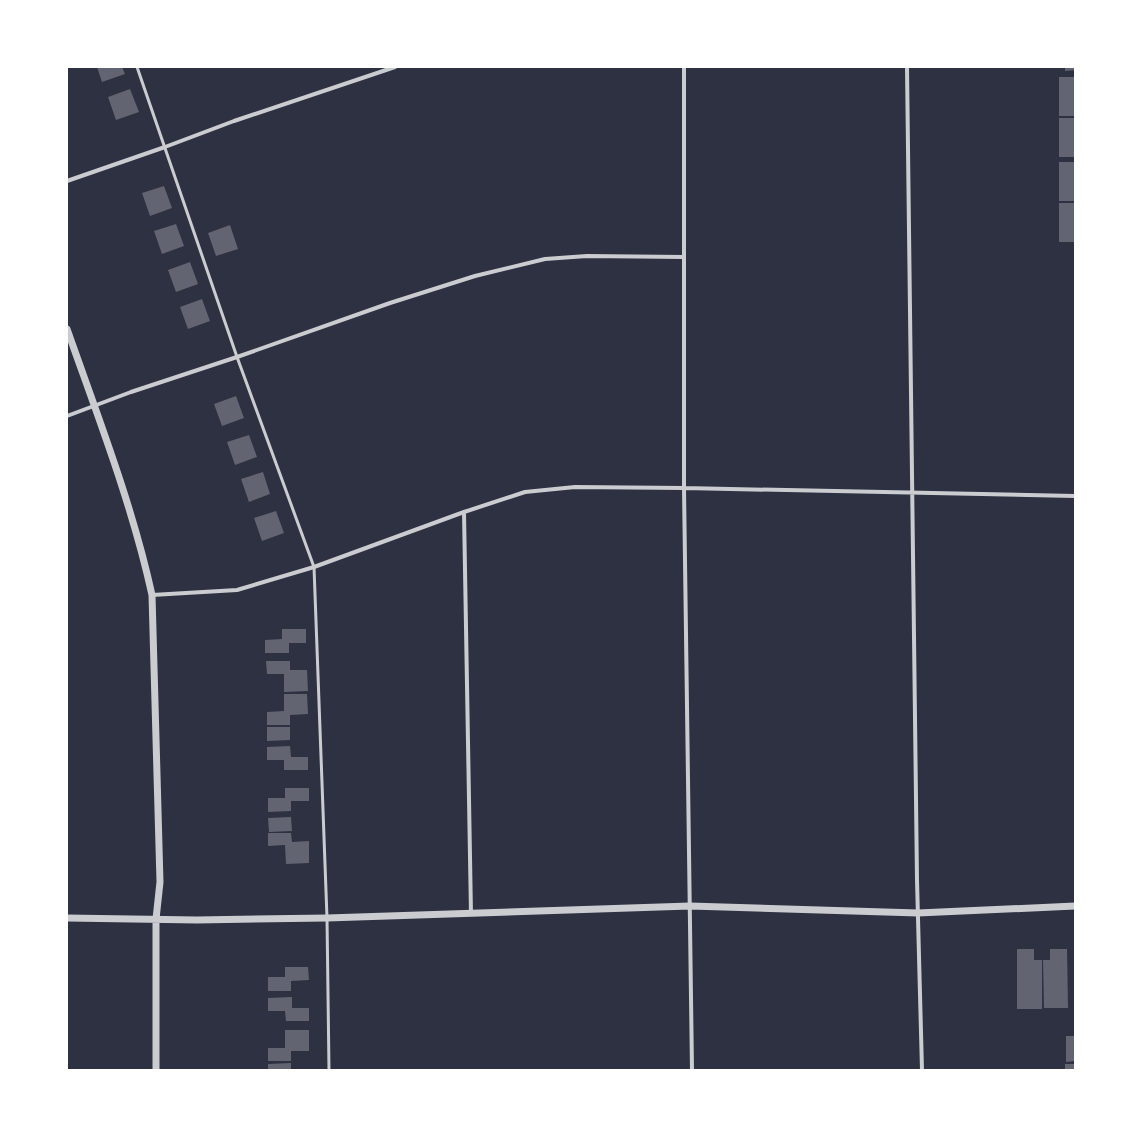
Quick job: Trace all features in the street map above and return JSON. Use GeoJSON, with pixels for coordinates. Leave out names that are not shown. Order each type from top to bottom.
{"type":"FeatureCollection","features":[{"type":"Feature","properties":{"kind":"street"},"geometry":{"type":"LineString","coordinates":[[67,181],[234,121],[395,67]]}},
{"type":"Feature","properties":{"kind":"street"},"geometry":{"type":"LineString","coordinates":[[684,67],[684,488],[692,1070]]}},
{"type":"Feature","properties":{"kind":"street"},"geometry":{"type":"LineString","coordinates":[[907,67],[918,913],[922,1070]]}},
{"type":"Feature","properties":{"kind":"street"},"geometry":{"type":"LineString","coordinates":[[67,416],[136,390],[237,357],[390,303],[475,276],[545,259],[587,256],[684,257]]}},
{"type":"Feature","properties":{"kind":"street"},"geometry":{"type":"LineString","coordinates":[[67,329],[137,534],[143,553],[152,596],[160,882],[156,919],[156,1070]]}},
{"type":"Feature","properties":{"kind":"street"},"geometry":{"type":"LineString","coordinates":[[152,596],[237,590],[314,568],[464,512],[525,492],[575,487],[1075,496]]}},
{"type":"Feature","properties":{"kind":"street"},"geometry":{"type":"LineString","coordinates":[[464,512],[471,914]]}},
{"type":"Feature","properties":{"kind":"street"},"geometry":{"type":"LineString","coordinates":[[67,918],[327,918],[690,906],[918,913],[1075,906]]}},
{"type":"Feature","properties":{"kind":"lane"},"geometry":{"type":"LineString","coordinates":[[138,67],[237,357],[314,568],[327,918],[329,1070]]}},
{"type":"Feature","properties":{"kind":"building"},"geometry":{"type":"Polygon","coordinates":[[[97,67],[122,67],[125,74],[102,82],[97,67]]]}},
{"type":"Feature","properties":{"kind":"building"},"geometry":{"type":"Polygon","coordinates":[[[1065,67],[1075,67],[1075,70],[1065,71],[1065,67]]]}},
{"type":"Feature","properties":{"kind":"building"},"geometry":{"type":"Polygon","coordinates":[[[1059,77],[1075,77],[1075,116],[1059,116],[1059,77]]]}},
{"type":"Feature","properties":{"kind":"building"},"geometry":{"type":"Polygon","coordinates":[[[130,89],[139,112],[116,120],[108,97],[130,89]]]}},
{"type":"Feature","properties":{"kind":"building"},"geometry":{"type":"Polygon","coordinates":[[[1059,118],[1075,118],[1075,157],[1059,157],[1059,118]]]}},
{"type":"Feature","properties":{"kind":"building"},"geometry":{"type":"Polygon","coordinates":[[[1059,162],[1075,162],[1075,201],[1059,201],[1059,162]]]}},
{"type":"Feature","properties":{"kind":"building"},"geometry":{"type":"Polygon","coordinates":[[[164,186],[172,208],[150,216],[142,193],[164,186]]]}},
{"type":"Feature","properties":{"kind":"building"},"geometry":{"type":"Polygon","coordinates":[[[1059,203],[1075,203],[1075,242],[1059,242],[1059,203]]]}},
{"type":"Feature","properties":{"kind":"building"},"geometry":{"type":"Polygon","coordinates":[[[176,224],[184,246],[162,254],[154,231],[176,224]]]}},
{"type":"Feature","properties":{"kind":"building"},"geometry":{"type":"Polygon","coordinates":[[[230,225],[238,249],[216,256],[208,233],[230,225]]]}},
{"type":"Feature","properties":{"kind":"building"},"geometry":{"type":"Polygon","coordinates":[[[190,262],[198,284],[176,292],[168,270],[190,262]]]}},
{"type":"Feature","properties":{"kind":"building"},"geometry":{"type":"Polygon","coordinates":[[[202,299],[210,321],[188,329],[180,307],[202,299]]]}},
{"type":"Feature","properties":{"kind":"building"},"geometry":{"type":"Polygon","coordinates":[[[236,396],[244,418],[222,426],[214,404],[236,396]]]}},
{"type":"Feature","properties":{"kind":"building"},"geometry":{"type":"Polygon","coordinates":[[[249,435],[257,457],[235,465],[227,442],[249,435]]]}},
{"type":"Feature","properties":{"kind":"building"},"geometry":{"type":"Polygon","coordinates":[[[263,472],[270,494],[249,502],[241,479],[263,472]]]}},
{"type":"Feature","properties":{"kind":"building"},"geometry":{"type":"Polygon","coordinates":[[[276,511],[284,533],[262,541],[254,518],[276,511]]]}},
{"type":"Feature","properties":{"kind":"building"},"geometry":{"type":"Polygon","coordinates":[[[282,629],[306,629],[306,643],[289,643],[289,653],[265,653],[265,640],[282,639],[282,629]]]}},
{"type":"Feature","properties":{"kind":"building"},"geometry":{"type":"Polygon","coordinates":[[[266,661],[290,661],[290,670],[307,670],[308,691],[284,692],[284,674],[267,674],[266,661]]]}},
{"type":"Feature","properties":{"kind":"building"},"geometry":{"type":"Polygon","coordinates":[[[284,694],[307,694],[308,714],[290,715],[290,725],[267,725],[267,712],[284,711],[284,694]]]}},
{"type":"Feature","properties":{"kind":"building"},"geometry":{"type":"Polygon","coordinates":[[[267,727],[290,727],[290,740],[267,741],[267,727]]]}},
{"type":"Feature","properties":{"kind":"building"},"geometry":{"type":"Polygon","coordinates":[[[290,746],[291,757],[308,757],[308,770],[284,770],[284,760],[267,760],[267,747],[290,746]]]}},
{"type":"Feature","properties":{"kind":"building"},"geometry":{"type":"Polygon","coordinates":[[[285,788],[309,788],[309,801],[291,801],[291,811],[268,812],[268,798],[285,798],[285,788]]]}},
{"type":"Feature","properties":{"kind":"building"},"geometry":{"type":"Polygon","coordinates":[[[291,817],[292,831],[269,832],[268,818],[291,817]]]}},
{"type":"Feature","properties":{"kind":"building"},"geometry":{"type":"Polygon","coordinates":[[[268,833],[291,833],[292,842],[309,841],[309,863],[286,864],[285,845],[268,846],[268,833]]]}},
{"type":"Feature","properties":{"kind":"building"},"geometry":{"type":"Polygon","coordinates":[[[1017,949],[1034,949],[1034,960],[1042,960],[1042,1009],[1017,1009],[1017,949]]]}},
{"type":"Feature","properties":{"kind":"building"},"geometry":{"type":"Polygon","coordinates":[[[1050,949],[1067,949],[1068,1008],[1044,1008],[1043,960],[1050,960],[1050,949]]]}},
{"type":"Feature","properties":{"kind":"building"},"geometry":{"type":"Polygon","coordinates":[[[285,967],[308,967],[309,980],[291,981],[291,991],[268,991],[268,977],[285,977],[285,967]]]}},
{"type":"Feature","properties":{"kind":"building"},"geometry":{"type":"Polygon","coordinates":[[[292,997],[292,1008],[309,1008],[309,1021],[286,1021],[285,1011],[268,1011],[268,998],[292,997]]]}},
{"type":"Feature","properties":{"kind":"building"},"geometry":{"type":"Polygon","coordinates":[[[285,1030],[309,1030],[309,1051],[291,1051],[291,1061],[268,1061],[268,1048],[285,1048],[285,1030]]]}},
{"type":"Feature","properties":{"kind":"building"},"geometry":{"type":"Polygon","coordinates":[[[1066,1036],[1075,1036],[1075,1061],[1066,1062],[1066,1036]]]}},
{"type":"Feature","properties":{"kind":"building"},"geometry":{"type":"Polygon","coordinates":[[[291,1063],[291,1070],[268,1070],[268,1064],[291,1063]]]}},
{"type":"Feature","properties":{"kind":"building"},"geometry":{"type":"Polygon","coordinates":[[[1065,1064],[1075,1064],[1075,1070],[1065,1070],[1065,1064]]]}}]}
